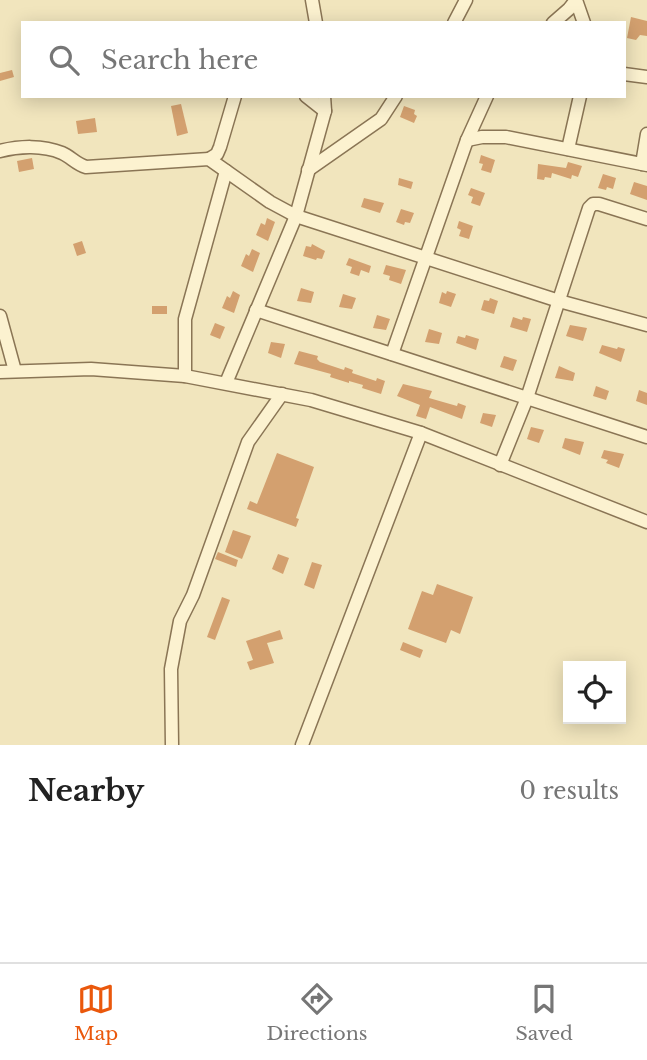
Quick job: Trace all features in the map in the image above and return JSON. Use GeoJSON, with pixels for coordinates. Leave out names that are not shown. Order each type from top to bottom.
{"type":"FeatureCollection","features":[{"type":"Feature","properties":{"kind":"street"},"geometry":{"type":"LineString","coordinates":[[312,0],[316,21]]}},
{"type":"Feature","properties":{"kind":"street"},"geometry":{"type":"LineString","coordinates":[[554,21],[576,0]]}},
{"type":"Feature","properties":{"kind":"street"},"geometry":{"type":"LineString","coordinates":[[576,0],[583,21]]}},
{"type":"Feature","properties":{"kind":"street"},"geometry":{"type":"LineString","coordinates":[[455,21],[461,2]]}},
{"type":"Feature","properties":{"kind":"street"},"geometry":{"type":"LineString","coordinates":[[626,74],[647,77]]}},
{"type":"Feature","properties":{"kind":"street"},"geometry":{"type":"LineString","coordinates":[[0,151],[16,147],[55,151],[86,167],[209,159],[217,154],[220,147],[234,98]]}},
{"type":"Feature","properties":{"kind":"street"},"geometry":{"type":"LineString","coordinates":[[309,98],[325,111]]}},
{"type":"Feature","properties":{"kind":"street"},"geometry":{"type":"LineString","coordinates":[[226,383],[296,216],[325,111],[324,98]]}},
{"type":"Feature","properties":{"kind":"street"},"geometry":{"type":"LineString","coordinates":[[308,170],[380,119],[395,98]]}},
{"type":"Feature","properties":{"kind":"street"},"geometry":{"type":"LineString","coordinates":[[392,354],[467,140],[486,98]]}},
{"type":"Feature","properties":{"kind":"street"},"geometry":{"type":"LineString","coordinates":[[568,149],[580,98]]}},
{"type":"Feature","properties":{"kind":"street"},"geometry":{"type":"LineString","coordinates":[[467,140],[506,137],[645,164],[647,134]]}},
{"type":"Feature","properties":{"kind":"street"},"geometry":{"type":"LineString","coordinates":[[209,159],[296,216],[559,301],[647,325]]}},
{"type":"Feature","properties":{"kind":"street"},"geometry":{"type":"LineString","coordinates":[[185,376],[185,319],[226,171]]}},
{"type":"Feature","properties":{"kind":"street"},"geometry":{"type":"LineString","coordinates":[[500,464],[527,398],[589,208],[593,204],[599,204],[647,219]]}},
{"type":"Feature","properties":{"kind":"street"},"geometry":{"type":"LineString","coordinates":[[256,310],[647,437]]}},
{"type":"Feature","properties":{"kind":"street"},"geometry":{"type":"LineString","coordinates":[[0,316],[15,371]]}},
{"type":"Feature","properties":{"kind":"street"},"geometry":{"type":"LineString","coordinates":[[0,372],[91,369],[185,376],[311,400],[421,433],[647,523]]}},
{"type":"Feature","properties":{"kind":"street"},"geometry":{"type":"LineString","coordinates":[[172,745],[171,669],[180,621],[193,595],[239,461],[248,442],[282,394]]}},
{"type":"Feature","properties":{"kind":"street"},"geometry":{"type":"LineString","coordinates":[[302,745],[421,433]]}},
{"type":"Feature","properties":{"kind":"building"},"geometry":{"type":"Polygon","coordinates":[[[631,17],[647,21],[647,36],[640,35],[636,40],[627,38],[631,17]]]}},
{"type":"Feature","properties":{"kind":"building"},"geometry":{"type":"Polygon","coordinates":[[[12,70],[14,77],[0,81],[0,73],[12,70]]]}},
{"type":"Feature","properties":{"kind":"building"},"geometry":{"type":"Polygon","coordinates":[[[181,104],[188,133],[177,136],[171,106],[181,104]]]}},
{"type":"Feature","properties":{"kind":"building"},"geometry":{"type":"Polygon","coordinates":[[[404,106],[415,110],[414,114],[417,116],[414,123],[400,117],[404,106]]]}},
{"type":"Feature","properties":{"kind":"building"},"geometry":{"type":"Polygon","coordinates":[[[95,118],[97,132],[78,134],[76,121],[95,118]]]}},
{"type":"Feature","properties":{"kind":"building"},"geometry":{"type":"Polygon","coordinates":[[[481,155],[495,160],[491,173],[481,170],[481,155]]]}},
{"type":"Feature","properties":{"kind":"building"},"geometry":{"type":"Polygon","coordinates":[[[32,158],[34,169],[19,172],[17,161],[32,158]]]}},
{"type":"Feature","properties":{"kind":"building"},"geometry":{"type":"Polygon","coordinates":[[[568,162],[582,166],[578,177],[572,175],[571,179],[552,173],[551,178],[537,179],[538,164],[566,168],[568,162]]]}},
{"type":"Feature","properties":{"kind":"building"},"geometry":{"type":"Polygon","coordinates":[[[603,174],[616,178],[613,189],[598,188],[603,174]]]}},
{"type":"Feature","properties":{"kind":"building"},"geometry":{"type":"Polygon","coordinates":[[[399,178],[413,182],[411,189],[398,185],[399,178]]]}},
{"type":"Feature","properties":{"kind":"building"},"geometry":{"type":"Polygon","coordinates":[[[634,182],[647,186],[647,200],[630,194],[634,182]]]}},
{"type":"Feature","properties":{"kind":"building"},"geometry":{"type":"Polygon","coordinates":[[[471,188],[485,193],[480,206],[471,203],[473,197],[468,195],[471,188]]]}},
{"type":"Feature","properties":{"kind":"building"},"geometry":{"type":"Polygon","coordinates":[[[364,198],[384,203],[380,213],[361,207],[364,198]]]}},
{"type":"Feature","properties":{"kind":"building"},"geometry":{"type":"Polygon","coordinates":[[[401,209],[414,213],[410,223],[405,222],[404,225],[396,222],[401,209]]]}},
{"type":"Feature","properties":{"kind":"building"},"geometry":{"type":"Polygon","coordinates":[[[267,218],[275,222],[268,241],[256,235],[261,223],[265,225],[267,218]]]}},
{"type":"Feature","properties":{"kind":"building"},"geometry":{"type":"Polygon","coordinates":[[[459,221],[473,226],[469,239],[459,236],[459,221]]]}},
{"type":"Feature","properties":{"kind":"building"},"geometry":{"type":"Polygon","coordinates":[[[82,241],[86,253],[77,256],[73,244],[82,241]]]}},
{"type":"Feature","properties":{"kind":"building"},"geometry":{"type":"Polygon","coordinates":[[[312,244],[325,251],[322,259],[303,256],[306,246],[311,247],[312,244]]]}},
{"type":"Feature","properties":{"kind":"building"},"geometry":{"type":"Polygon","coordinates":[[[252,249],[260,253],[253,272],[241,266],[246,254],[249,256],[252,249]]]}},
{"type":"Feature","properties":{"kind":"building"},"geometry":{"type":"Polygon","coordinates":[[[349,258],[371,266],[369,273],[361,270],[359,276],[350,273],[352,267],[346,265],[349,258]]]}},
{"type":"Feature","properties":{"kind":"building"},"geometry":{"type":"Polygon","coordinates":[[[386,265],[406,270],[401,284],[389,280],[390,276],[383,274],[386,265]]]}},
{"type":"Feature","properties":{"kind":"building"},"geometry":{"type":"Polygon","coordinates":[[[301,288],[314,292],[311,303],[297,301],[301,288]]]}},
{"type":"Feature","properties":{"kind":"building"},"geometry":{"type":"Polygon","coordinates":[[[233,291],[240,295],[234,313],[222,308],[227,296],[230,298],[233,291]]]}},
{"type":"Feature","properties":{"kind":"building"},"geometry":{"type":"Polygon","coordinates":[[[447,291],[456,294],[451,307],[439,303],[442,292],[446,294],[447,291]]]}},
{"type":"Feature","properties":{"kind":"building"},"geometry":{"type":"Polygon","coordinates":[[[343,294],[356,298],[352,309],[339,307],[343,294]]]}},
{"type":"Feature","properties":{"kind":"building"},"geometry":{"type":"Polygon","coordinates":[[[490,298],[498,301],[494,314],[481,310],[484,300],[489,301],[490,298]]]}},
{"type":"Feature","properties":{"kind":"building"},"geometry":{"type":"Polygon","coordinates":[[[152,306],[167,306],[167,314],[152,314],[152,306]]]}},
{"type":"Feature","properties":{"kind":"building"},"geometry":{"type":"Polygon","coordinates":[[[377,315],[390,319],[386,330],[373,328],[377,315]]]}},
{"type":"Feature","properties":{"kind":"building"},"geometry":{"type":"Polygon","coordinates":[[[513,317],[531,319],[527,332],[510,327],[513,317]]]}},
{"type":"Feature","properties":{"kind":"building"},"geometry":{"type":"Polygon","coordinates":[[[215,323],[225,327],[220,339],[210,335],[215,323]]]}},
{"type":"Feature","properties":{"kind":"building"},"geometry":{"type":"Polygon","coordinates":[[[570,325],[587,328],[583,341],[566,336],[570,325]]]}},
{"type":"Feature","properties":{"kind":"building"},"geometry":{"type":"Polygon","coordinates":[[[429,329],[442,333],[439,344],[425,342],[429,329]]]}},
{"type":"Feature","properties":{"kind":"building"},"geometry":{"type":"Polygon","coordinates":[[[466,335],[479,339],[476,350],[456,343],[458,336],[465,338],[466,335]]]}},
{"type":"Feature","properties":{"kind":"building"},"geometry":{"type":"Polygon","coordinates":[[[271,342],[285,344],[281,358],[268,353],[271,342]]]}},
{"type":"Feature","properties":{"kind":"building"},"geometry":{"type":"Polygon","coordinates":[[[602,345],[625,349],[621,362],[599,353],[602,345]]]}},
{"type":"Feature","properties":{"kind":"building"},"geometry":{"type":"Polygon","coordinates":[[[299,351],[318,356],[320,362],[344,370],[345,367],[353,370],[352,373],[376,381],[377,378],[385,381],[381,394],[362,388],[363,385],[349,383],[330,377],[331,374],[294,364],[299,351]]]}},
{"type":"Feature","properties":{"kind":"building"},"geometry":{"type":"Polygon","coordinates":[[[504,356],[517,360],[513,371],[500,367],[504,356]]]}},
{"type":"Feature","properties":{"kind":"building"},"geometry":{"type":"Polygon","coordinates":[[[559,366],[575,373],[573,381],[555,378],[559,366]]]}},
{"type":"Feature","properties":{"kind":"building"},"geometry":{"type":"Polygon","coordinates":[[[403,384],[432,391],[429,398],[466,406],[462,419],[430,407],[426,419],[416,416],[420,405],[397,396],[403,384]]]}},
{"type":"Feature","properties":{"kind":"building"},"geometry":{"type":"Polygon","coordinates":[[[596,386],[609,391],[606,400],[593,396],[596,386]]]}},
{"type":"Feature","properties":{"kind":"building"},"geometry":{"type":"Polygon","coordinates":[[[639,390],[647,393],[647,405],[636,401],[639,390]]]}},
{"type":"Feature","properties":{"kind":"building"},"geometry":{"type":"Polygon","coordinates":[[[483,413],[496,415],[492,427],[480,423],[483,413]]]}},
{"type":"Feature","properties":{"kind":"building"},"geometry":{"type":"Polygon","coordinates":[[[531,427],[544,430],[539,443],[527,439],[531,427]]]}},
{"type":"Feature","properties":{"kind":"building"},"geometry":{"type":"Polygon","coordinates":[[[565,438],[584,442],[580,455],[562,448],[565,438]]]}},
{"type":"Feature","properties":{"kind":"building"},"geometry":{"type":"Polygon","coordinates":[[[604,450],[624,454],[619,468],[601,458],[604,450]]]}},
{"type":"Feature","properties":{"kind":"building"},"geometry":{"type":"Polygon","coordinates":[[[277,453],[314,467],[296,518],[299,519],[296,527],[247,509],[250,501],[257,504],[277,453]]]}},
{"type":"Feature","properties":{"kind":"building"},"geometry":{"type":"Polygon","coordinates":[[[233,530],[251,536],[242,559],[225,552],[233,530]]]}},
{"type":"Feature","properties":{"kind":"building"},"geometry":{"type":"Polygon","coordinates":[[[218,552],[238,560],[236,567],[215,559],[218,552]]]}},
{"type":"Feature","properties":{"kind":"building"},"geometry":{"type":"Polygon","coordinates":[[[278,554],[289,558],[283,574],[272,569],[278,554]]]}},
{"type":"Feature","properties":{"kind":"building"},"geometry":{"type":"Polygon","coordinates":[[[312,562],[322,565],[314,589],[304,585],[312,562]]]}},
{"type":"Feature","properties":{"kind":"building"},"geometry":{"type":"Polygon","coordinates":[[[437,584],[473,597],[460,634],[451,630],[446,643],[408,629],[422,591],[433,595],[437,584]]]}},
{"type":"Feature","properties":{"kind":"building"},"geometry":{"type":"Polygon","coordinates":[[[222,597],[230,600],[215,640],[207,637],[222,597]]]}},
{"type":"Feature","properties":{"kind":"building"},"geometry":{"type":"Polygon","coordinates":[[[280,630],[283,639],[267,643],[274,663],[250,670],[247,662],[253,660],[246,641],[280,630]]]}},
{"type":"Feature","properties":{"kind":"building"},"geometry":{"type":"Polygon","coordinates":[[[403,642],[423,650],[420,658],[400,650],[403,642]]]}}]}
